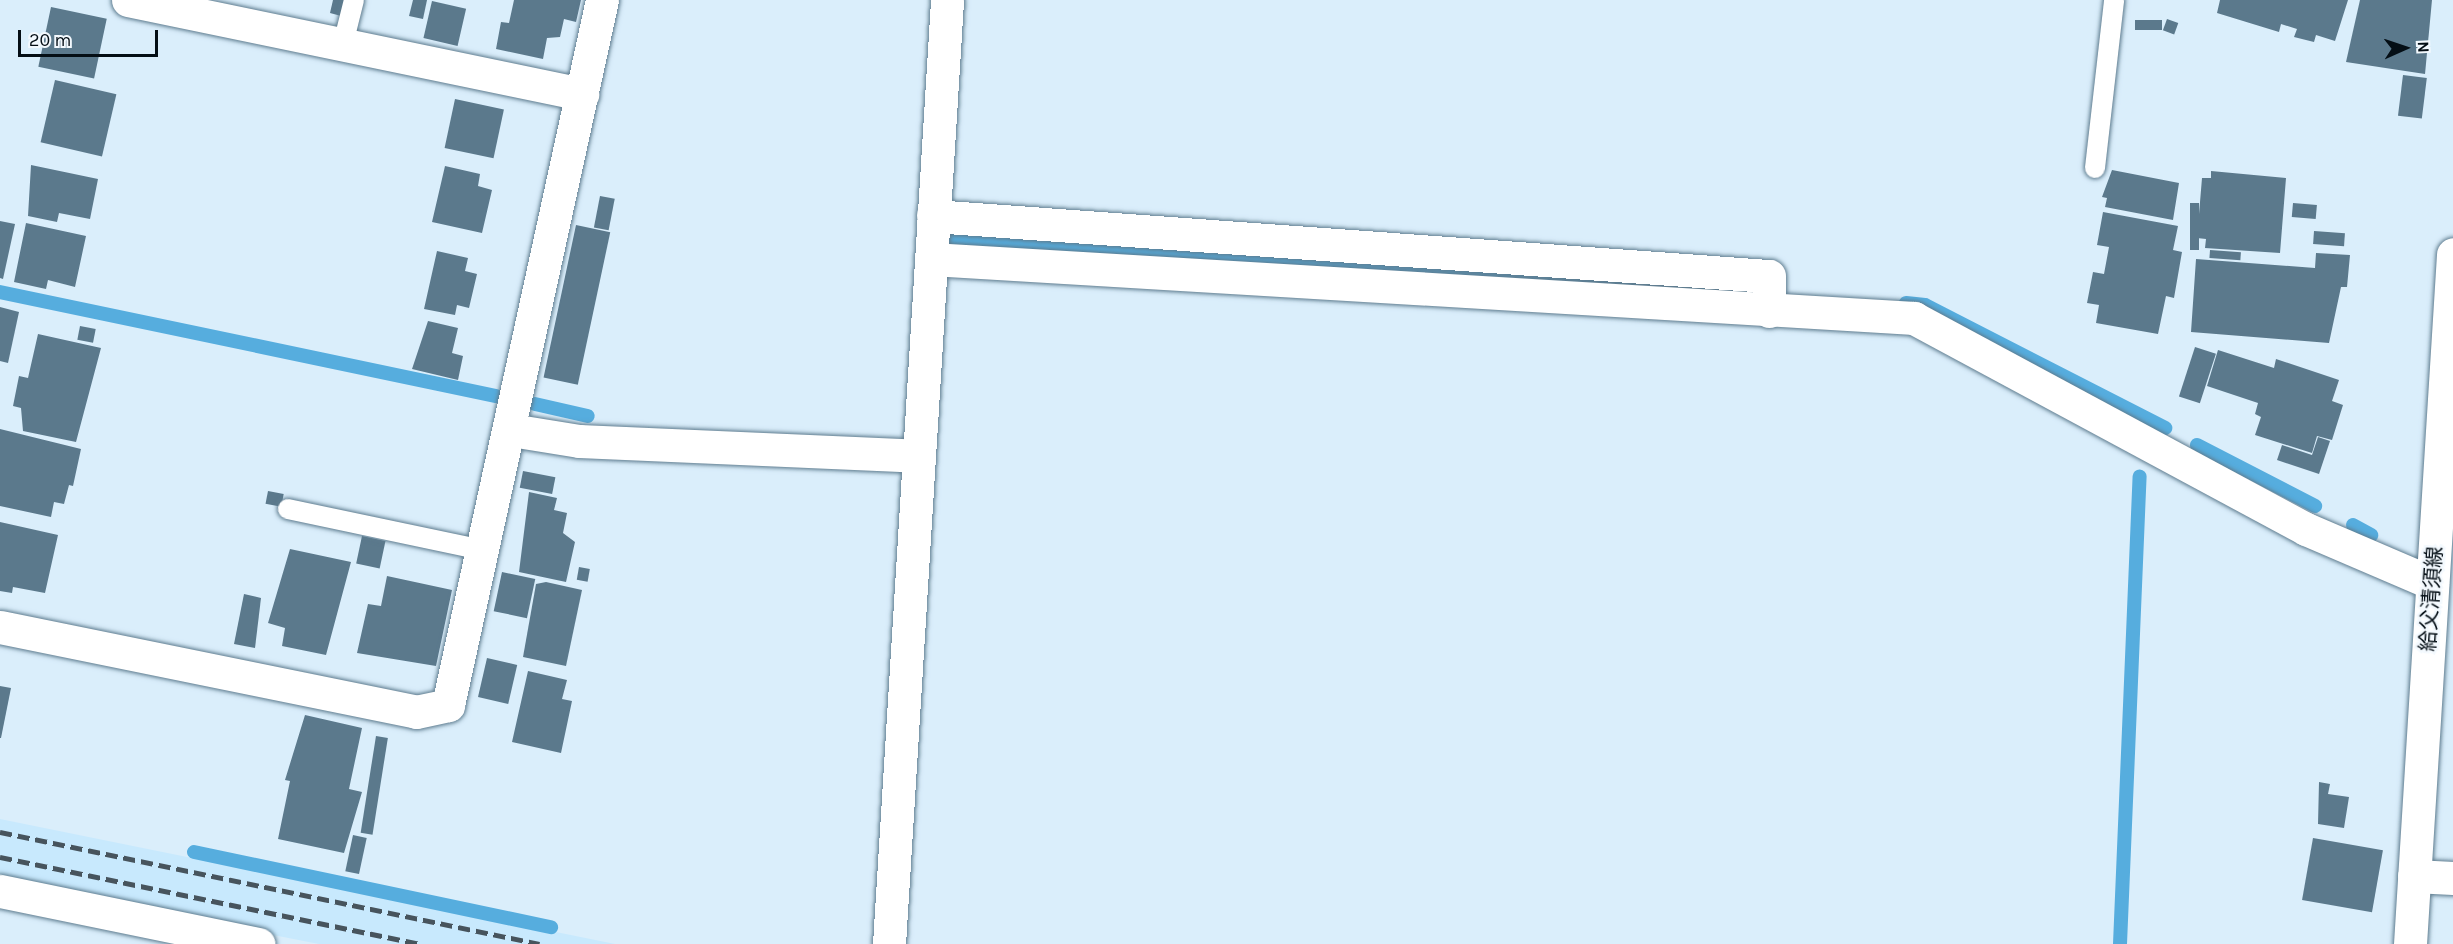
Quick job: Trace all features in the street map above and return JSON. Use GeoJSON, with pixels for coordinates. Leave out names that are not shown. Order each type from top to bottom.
{"type":"FeatureCollection","features":[{"type":"Feature","properties":{"kind":"street"},"geometry":{"type":"LineString","coordinates":[[128,0],[582,94]]}},
{"type":"Feature","properties":{"kind":"street"},"geometry":{"type":"LineString","coordinates":[[0,627],[416,712],[448,705],[510,430],[602,0]]}},
{"type":"Feature","properties":{"kind":"street"},"geometry":{"type":"LineString","coordinates":[[889,944],[947,0]]}},
{"type":"Feature","properties":{"kind":"street"},"geometry":{"type":"LineString","coordinates":[[933,216],[1769,276],[1769,310]]}},
{"type":"Feature","properties":{"kind":"street"},"geometry":{"type":"LineString","coordinates":[[931,259],[1914,318],[2306,530],[2432,583]]}},
{"type":"Feature","properties":{"kind":"street","name":"給父清須線"},"geometry":{"type":"LineString","coordinates":[[2410,944],[2453,263]]}},
{"type":"Feature","properties":{"kind":"street"},"geometry":{"type":"LineString","coordinates":[[510,430],[579,441],[918,456]]}},
{"type":"Feature","properties":{"kind":"street"},"geometry":{"type":"LineString","coordinates":[[2414,876],[2453,878]]}},
{"type":"Feature","properties":{"kind":"street"},"geometry":{"type":"LineString","coordinates":[[0,891],[259,944]]}},
{"type":"Feature","properties":{"kind":"lane"},"geometry":{"type":"LineString","coordinates":[[343,44],[354,0]]}},
{"type":"Feature","properties":{"kind":"lane"},"geometry":{"type":"LineString","coordinates":[[2095,168],[2114,0]]}},
{"type":"Feature","properties":{"kind":"lane"},"geometry":{"type":"LineString","coordinates":[[288,509],[483,550]]}},
{"type":"Feature","properties":{"kind":"shaded area"},"geometry":{"type":"Polygon","coordinates":[[[0,819],[615,944],[319,944],[136,908],[0,879],[0,819]]]}},
{"type":"Feature","properties":{"kind":"building"},"geometry":{"type":"Polygon","coordinates":[[[333,0],[349,0],[345,17],[330,13],[333,0]]]}},
{"type":"Feature","properties":{"kind":"building"},"geometry":{"type":"Polygon","coordinates":[[[413,0],[427,0],[423,19],[409,16],[413,0]]]}},
{"type":"Feature","properties":{"kind":"building"},"geometry":{"type":"Polygon","coordinates":[[[514,0],[581,0],[576,22],[564,19],[560,37],[547,38],[543,59],[496,49],[501,22],[509,23],[514,0]]]}},
{"type":"Feature","properties":{"kind":"building"},"geometry":{"type":"Polygon","coordinates":[[[2220,0],[2348,0],[2335,41],[2316,35],[2314,42],[2294,37],[2297,29],[2281,24],[2279,32],[2217,13],[2220,0]]]}},
{"type":"Feature","properties":{"kind":"building"},"geometry":{"type":"Polygon","coordinates":[[[2360,0],[2432,0],[2425,74],[2346,62],[2360,0]]]}},
{"type":"Feature","properties":{"kind":"building"},"geometry":{"type":"Polygon","coordinates":[[[432,1],[466,9],[458,46],[423,38],[432,1]]]}},
{"type":"Feature","properties":{"kind":"building"},"geometry":{"type":"Polygon","coordinates":[[[51,7],[107,19],[94,79],[38,67],[51,7]]]}},
{"type":"Feature","properties":{"kind":"building"},"geometry":{"type":"Polygon","coordinates":[[[2167,19],[2178,23],[2174,34],[2163,30],[2167,19]]]}},
{"type":"Feature","properties":{"kind":"building"},"geometry":{"type":"Polygon","coordinates":[[[2135,20],[2162,20],[2162,30],[2135,30],[2135,20]]]}},
{"type":"Feature","properties":{"kind":"building"},"geometry":{"type":"Polygon","coordinates":[[[2403,75],[2427,78],[2422,119],[2398,116],[2403,75]]]}},
{"type":"Feature","properties":{"kind":"building"},"geometry":{"type":"Polygon","coordinates":[[[55,80],[116,94],[102,157],[41,142],[55,80]]]}},
{"type":"Feature","properties":{"kind":"building"},"geometry":{"type":"Polygon","coordinates":[[[455,99],[504,109],[494,158],[445,148],[455,99]]]}},
{"type":"Feature","properties":{"kind":"building"},"geometry":{"type":"Polygon","coordinates":[[[31,165],[98,179],[90,219],[59,213],[57,222],[28,216],[31,165]]]}},
{"type":"Feature","properties":{"kind":"building"},"geometry":{"type":"Polygon","coordinates":[[[445,166],[480,174],[478,186],[492,190],[482,233],[432,222],[445,166]]]}},
{"type":"Feature","properties":{"kind":"building"},"geometry":{"type":"Polygon","coordinates":[[[2112,170],[2179,183],[2173,220],[2105,207],[2107,198],[2102,197],[2112,170]]]}},
{"type":"Feature","properties":{"kind":"building"},"geometry":{"type":"Polygon","coordinates":[[[2211,171],[2286,178],[2280,253],[2205,248],[2206,239],[2197,238],[2202,178],[2211,178],[2211,171]]]}},
{"type":"Feature","properties":{"kind":"building"},"geometry":{"type":"Polygon","coordinates":[[[600,196],[615,199],[609,230],[594,227],[600,196]]]}},
{"type":"Feature","properties":{"kind":"building"},"geometry":{"type":"Polygon","coordinates":[[[2190,203],[2199,203],[2199,250],[2190,250],[2190,203]]]}},
{"type":"Feature","properties":{"kind":"building"},"geometry":{"type":"Polygon","coordinates":[[[2293,203],[2317,205],[2316,219],[2292,217],[2293,203]]]}},
{"type":"Feature","properties":{"kind":"building"},"geometry":{"type":"Polygon","coordinates":[[[2103,212],[2178,226],[2173,250],[2182,252],[2174,298],[2166,296],[2158,334],[2096,323],[2099,305],[2087,303],[2093,272],[2104,274],[2109,247],[2097,245],[2103,212]]]}},
{"type":"Feature","properties":{"kind":"building"},"geometry":{"type":"Polygon","coordinates":[[[0,221],[15,224],[3,279],[0,278],[0,221]]]}},
{"type":"Feature","properties":{"kind":"building"},"geometry":{"type":"Polygon","coordinates":[[[26,223],[86,236],[75,287],[48,280],[46,289],[14,282],[26,223]]]}},
{"type":"Feature","properties":{"kind":"building"},"geometry":{"type":"Polygon","coordinates":[[[576,225],[610,232],[578,385],[544,378],[576,225]]]}},
{"type":"Feature","properties":{"kind":"building"},"geometry":{"type":"Polygon","coordinates":[[[2314,231],[2345,233],[2344,246],[2313,244],[2314,231]]]}},
{"type":"Feature","properties":{"kind":"building"},"geometry":{"type":"Polygon","coordinates":[[[2210,250],[2241,252],[2240,260],[2209,258],[2210,250]]]}},
{"type":"Feature","properties":{"kind":"building"},"geometry":{"type":"Polygon","coordinates":[[[437,251],[468,258],[465,271],[477,274],[469,308],[457,305],[455,315],[424,309],[437,251]]]}},
{"type":"Feature","properties":{"kind":"building"},"geometry":{"type":"Polygon","coordinates":[[[2316,253],[2350,255],[2347,287],[2341,287],[2329,343],[2191,332],[2196,259],[2315,268],[2316,253]]]}},
{"type":"Feature","properties":{"kind":"building"},"geometry":{"type":"Polygon","coordinates":[[[0,307],[19,312],[8,363],[0,361],[0,307]]]}},
{"type":"Feature","properties":{"kind":"building"},"geometry":{"type":"Polygon","coordinates":[[[428,321],[458,328],[452,353],[463,356],[458,380],[412,369],[428,321]]]}},
{"type":"Feature","properties":{"kind":"building"},"geometry":{"type":"Polygon","coordinates":[[[80,326],[96,329],[93,343],[77,340],[80,326]]]}},
{"type":"Feature","properties":{"kind":"building"},"geometry":{"type":"Polygon","coordinates":[[[38,334],[101,348],[76,442],[23,431],[21,408],[13,406],[19,376],[28,378],[38,334]]]}},
{"type":"Feature","properties":{"kind":"building"},"geometry":{"type":"Polygon","coordinates":[[[2195,347],[2216,354],[2200,403],[2179,396],[2195,347]]]}},
{"type":"Feature","properties":{"kind":"building"},"geometry":{"type":"Polygon","coordinates":[[[2218,350],[2274,368],[2276,359],[2339,380],[2332,401],[2343,405],[2332,440],[2317,436],[2312,453],[2255,435],[2261,417],[2255,414],[2258,403],[2207,386],[2218,350]]]}},
{"type":"Feature","properties":{"kind":"building"},"geometry":{"type":"Polygon","coordinates":[[[0,429],[81,449],[73,486],[69,485],[64,504],[54,502],[51,517],[0,506],[0,429]]]}},
{"type":"Feature","properties":{"kind":"building"},"geometry":{"type":"Polygon","coordinates":[[[2318,437],[2330,441],[2319,474],[2277,460],[2282,445],[2312,455],[2318,437]]]}},
{"type":"Feature","properties":{"kind":"building"},"geometry":{"type":"Polygon","coordinates":[[[523,471],[555,477],[552,494],[520,488],[523,471]]]}},
{"type":"Feature","properties":{"kind":"building"},"geometry":{"type":"Polygon","coordinates":[[[268,491],[284,494],[281,507],[266,504],[268,491]]]}},
{"type":"Feature","properties":{"kind":"building"},"geometry":{"type":"Polygon","coordinates":[[[529,492],[557,498],[554,510],[567,513],[563,533],[575,542],[566,582],[519,572],[529,492]]]}},
{"type":"Feature","properties":{"kind":"building"},"geometry":{"type":"Polygon","coordinates":[[[0,522],[58,535],[45,593],[13,587],[12,593],[0,591],[0,522]]]}},
{"type":"Feature","properties":{"kind":"building"},"geometry":{"type":"Polygon","coordinates":[[[362,536],[385,541],[380,568],[356,563],[362,536]]]}},
{"type":"Feature","properties":{"kind":"building"},"geometry":{"type":"Polygon","coordinates":[[[290,549],[351,562],[326,655],[282,646],[285,628],[268,623],[290,549]]]}},
{"type":"Feature","properties":{"kind":"building"},"geometry":{"type":"Polygon","coordinates":[[[579,567],[590,569],[588,582],[577,580],[579,567]]]}},
{"type":"Feature","properties":{"kind":"building"},"geometry":{"type":"Polygon","coordinates":[[[502,572],[535,579],[527,618],[494,611],[502,572]]]}},
{"type":"Feature","properties":{"kind":"building"},"geometry":{"type":"Polygon","coordinates":[[[387,576],[452,590],[436,666],[357,653],[368,604],[381,606],[387,576]]]}},
{"type":"Feature","properties":{"kind":"building"},"geometry":{"type":"Polygon","coordinates":[[[546,582],[582,590],[566,666],[523,657],[536,584],[546,582]]]}},
{"type":"Feature","properties":{"kind":"building"},"geometry":{"type":"Polygon","coordinates":[[[244,594],[261,598],[255,648],[234,644],[244,594]]]}},
{"type":"Feature","properties":{"kind":"building"},"geometry":{"type":"Polygon","coordinates":[[[487,658],[517,665],[508,704],[478,697],[487,658]]]}},
{"type":"Feature","properties":{"kind":"building"},"geometry":{"type":"Polygon","coordinates":[[[528,671],[567,680],[562,699],[572,701],[561,753],[512,742],[528,671]]]}},
{"type":"Feature","properties":{"kind":"building"},"geometry":{"type":"Polygon","coordinates":[[[0,686],[11,688],[1,738],[0,738],[0,686]]]}},
{"type":"Feature","properties":{"kind":"building"},"geometry":{"type":"Polygon","coordinates":[[[305,715],[362,728],[349,789],[362,792],[344,853],[278,839],[290,781],[285,780],[305,715]]]}},
{"type":"Feature","properties":{"kind":"building"},"geometry":{"type":"Polygon","coordinates":[[[376,736],[388,738],[373,835],[361,833],[376,736]]]}},
{"type":"Feature","properties":{"kind":"building"},"geometry":{"type":"Polygon","coordinates":[[[2319,782],[2330,784],[2328,794],[2349,797],[2344,828],[2318,824],[2319,782]]]}},
{"type":"Feature","properties":{"kind":"building"},"geometry":{"type":"Polygon","coordinates":[[[353,835],[367,838],[359,874],[345,871],[353,835]]]}},
{"type":"Feature","properties":{"kind":"building"},"geometry":{"type":"Polygon","coordinates":[[[2313,838],[2383,850],[2372,912],[2302,900],[2313,838]]]}},
{"type":"Feature","properties":{"kind":"waterway"},"geometry":{"type":"LineString","coordinates":[[952,238],[1629,285]]}},
{"type":"Feature","properties":{"kind":"waterway"},"geometry":{"type":"LineString","coordinates":[[0,292],[496,396]]}},
{"type":"Feature","properties":{"kind":"waterway"},"geometry":{"type":"LineString","coordinates":[[1906,303],[1925,305],[2165,428]]}},
{"type":"Feature","properties":{"kind":"waterway"},"geometry":{"type":"LineString","coordinates":[[535,404],[588,416]]}},
{"type":"Feature","properties":{"kind":"waterway"},"geometry":{"type":"LineString","coordinates":[[2197,445],[2315,506]]}},
{"type":"Feature","properties":{"kind":"waterway"},"geometry":{"type":"LineString","coordinates":[[2120,944],[2140,476]]}},
{"type":"Feature","properties":{"kind":"waterway"},"geometry":{"type":"LineString","coordinates":[[2353,525],[2371,535]]}},
{"type":"Feature","properties":{"kind":"waterway"},"geometry":{"type":"LineString","coordinates":[[194,852],[551,927]]}},
{"type":"Feature","properties":{"kind":"railway"},"geometry":{"type":"LineString","coordinates":[[0,832],[540,944]]}},
{"type":"Feature","properties":{"kind":"railway"},"geometry":{"type":"LineString","coordinates":[[0,857],[419,944]]}}]}
